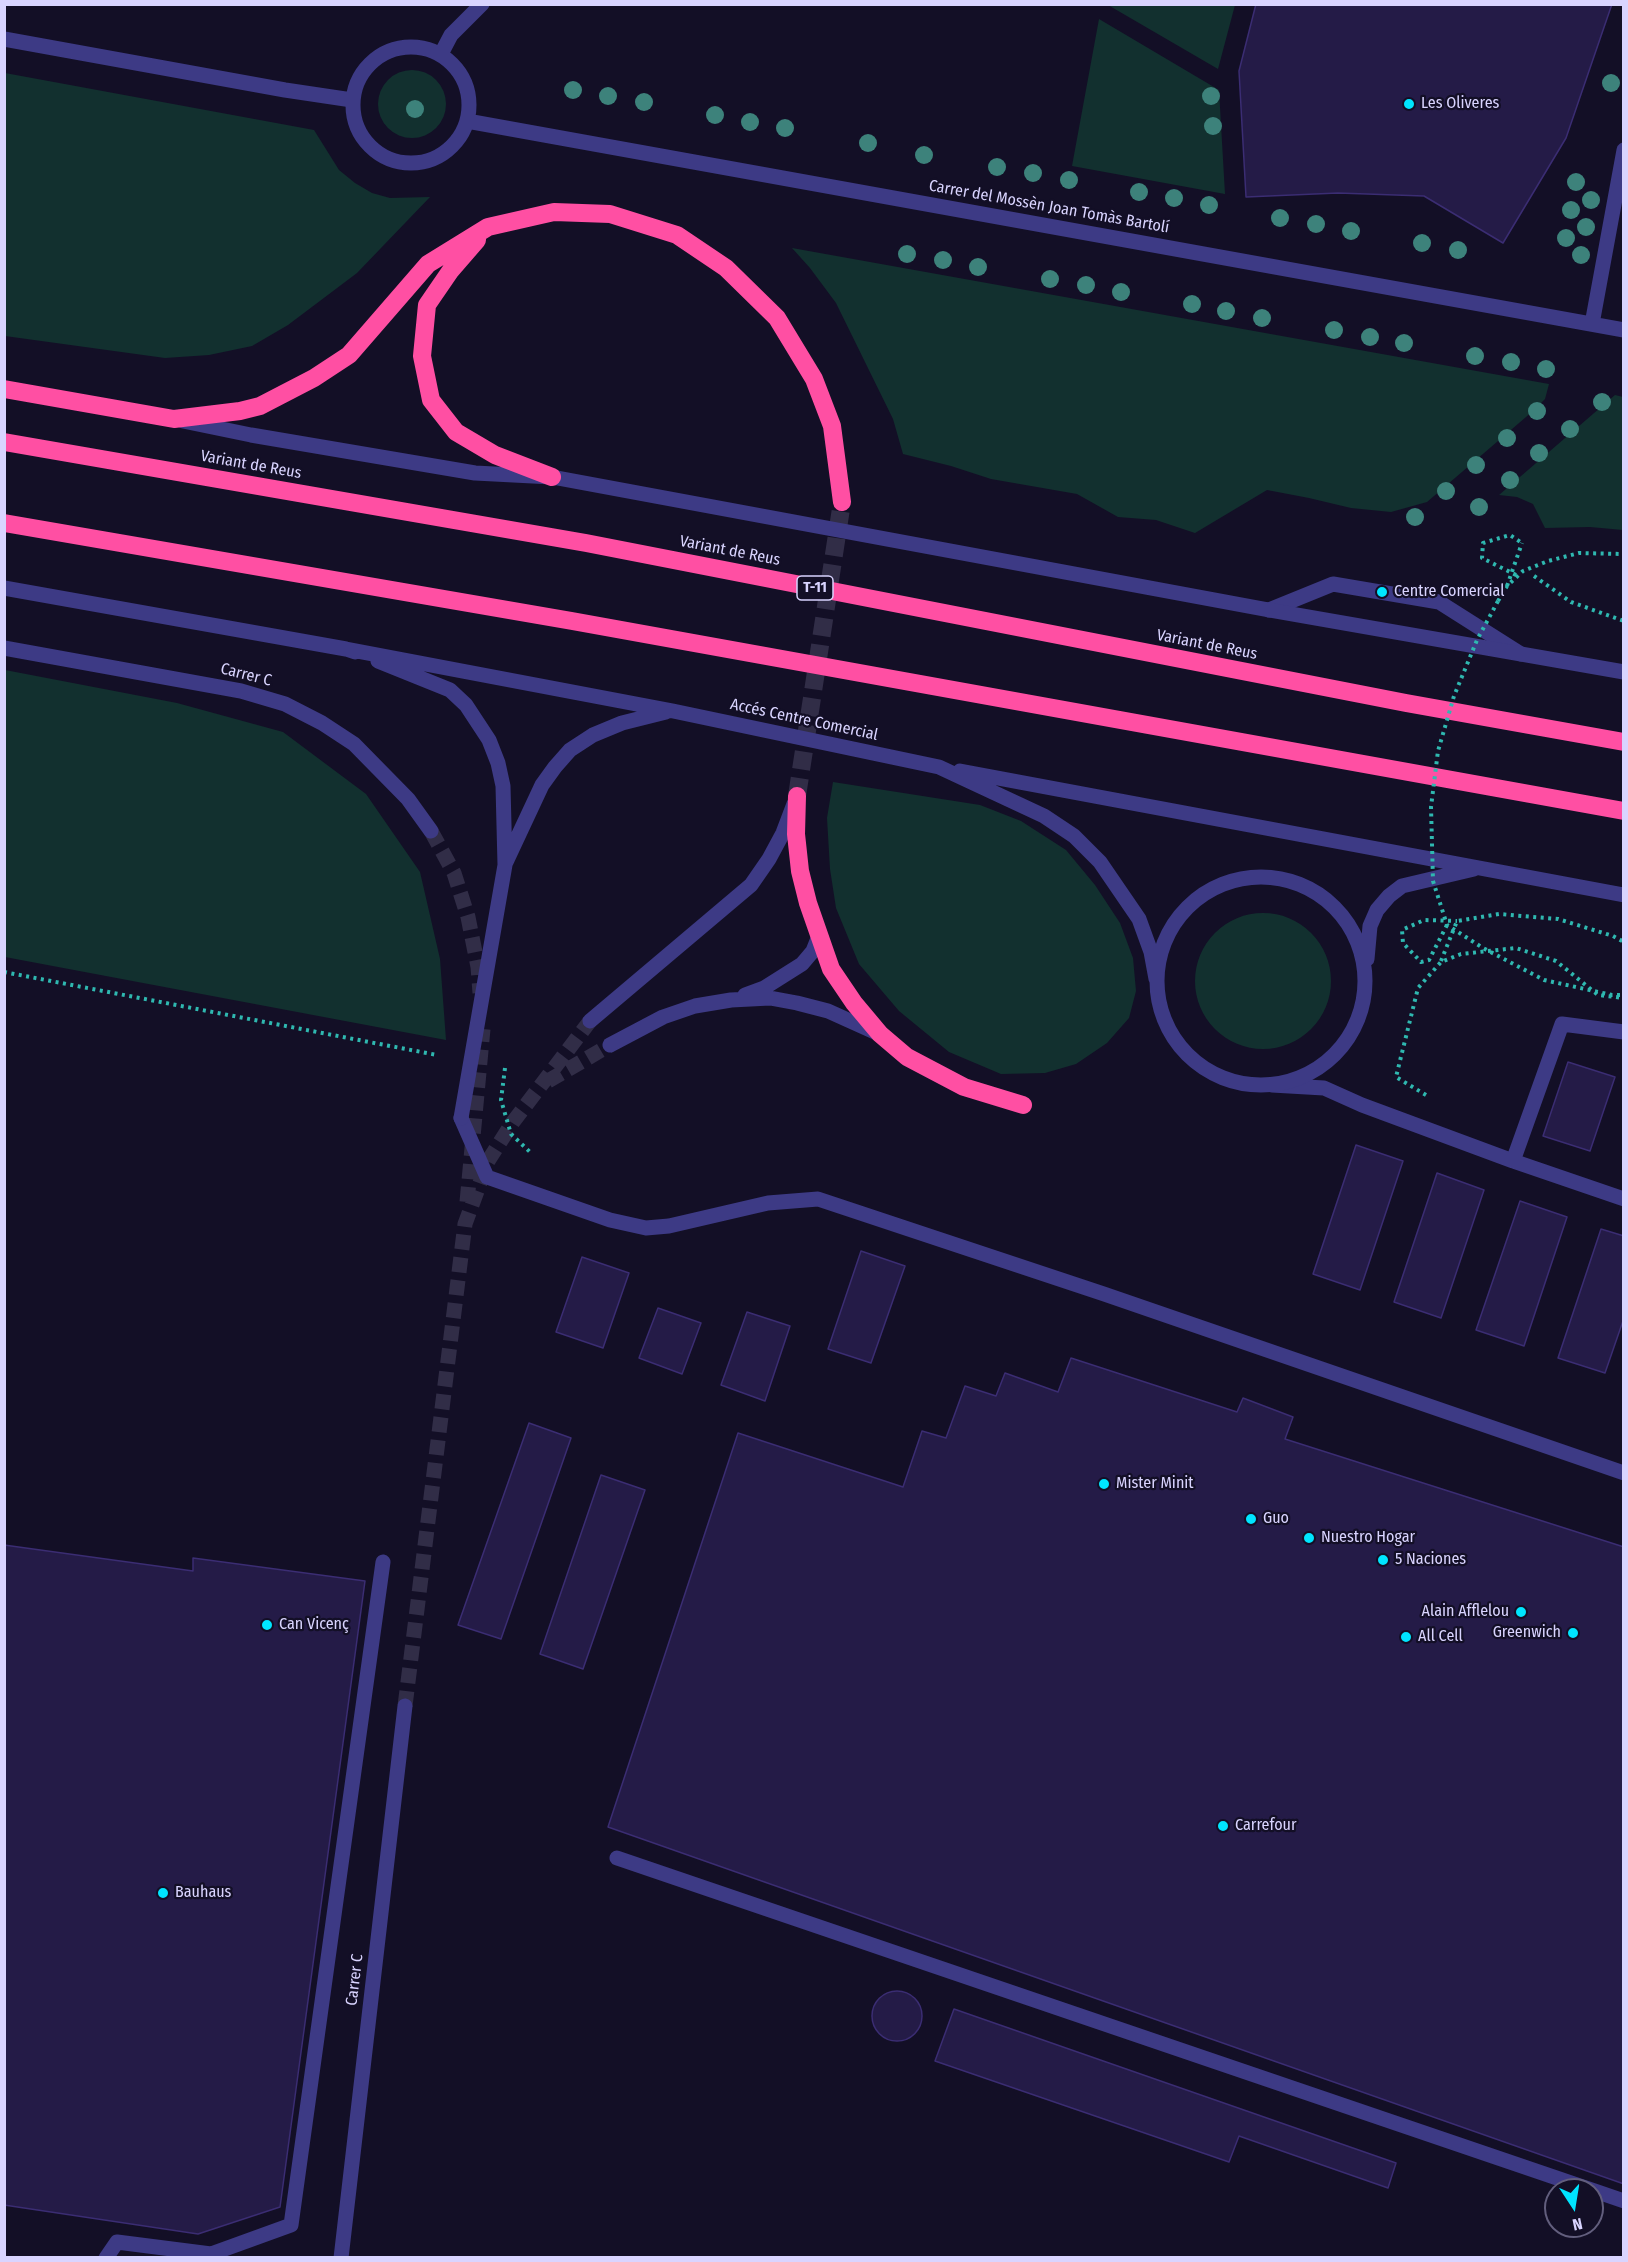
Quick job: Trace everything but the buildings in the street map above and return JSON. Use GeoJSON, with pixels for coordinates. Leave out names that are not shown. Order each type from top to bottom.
{"type":"FeatureCollection","features":[{"type":"Feature","properties":{"kind":"highway"},"geometry":{"type":"LineString","coordinates":[[4,389],[174,419],[240,411],[260,406],[314,378],[349,356],[428,264],[488,227],[555,212],[610,214],[677,235],[726,268],[777,318],[814,379],[832,426],[842,502]]}},
{"type":"Feature","properties":{"kind":"highway"},"geometry":{"type":"LineString","coordinates":[[488,227],[451,270],[427,305],[422,356],[431,400],[456,432],[495,455],[552,477]]}},
{"type":"Feature","properties":{"kind":"highway","name":"Variant de Reus"},"geometry":{"type":"LineString","coordinates":[[4,442],[586,543],[1406,704],[1623,742]]}},
{"type":"Feature","properties":{"kind":"highway"},"geometry":{"type":"LineString","coordinates":[[4,523],[560,619],[1623,811]]}},
{"type":"Feature","properties":{"kind":"highway"},"geometry":{"type":"LineString","coordinates":[[797,796],[796,834],[800,871],[831,969],[854,1004],[880,1034],[907,1057],[964,1087],[1023,1105]]}},
{"type":"Feature","properties":{"kind":"street"},"geometry":{"type":"LineString","coordinates":[[441,54],[451,35],[482,4]]}},
{"type":"Feature","properties":{"kind":"street"},"geometry":{"type":"LineString","coordinates":[[4,39],[352,100]]}},
{"type":"Feature","properties":{"kind":"street"},"geometry":{"type":"LineString","coordinates":[[403,47],[422,47],[441,54],[456,68],[466,84],[470,103],[467,121],[459,138],[447,152],[430,160],[412,164],[393,160],[376,152],[363,139],[355,121],[352,100],[357,82],[368,65],[384,54],[403,47]]}},
{"type":"Feature","properties":{"kind":"street","name":"Carrer del Mossèn Joan Tomàs Bartolí"},"geometry":{"type":"LineString","coordinates":[[467,121],[1623,330]]}},
{"type":"Feature","properties":{"kind":"street"},"geometry":{"type":"LineString","coordinates":[[1592,324],[1623,150]]}},
{"type":"Feature","properties":{"kind":"street"},"geometry":{"type":"LineString","coordinates":[[174,419],[251,435],[475,473],[552,477],[1269,610],[1623,672]]}},
{"type":"Feature","properties":{"kind":"street"},"geometry":{"type":"LineString","coordinates":[[1269,610],[1333,584],[1439,602],[1521,654]]}},
{"type":"Feature","properties":{"kind":"street"},"geometry":{"type":"LineString","coordinates":[[4,588],[346,649],[450,690],[466,705],[489,740],[498,763],[503,786],[505,865],[461,1118],[488,1177],[601,1217],[646,1228],[669,1226],[768,1203],[818,1199],[1125,1301],[1623,1473]]}},
{"type":"Feature","properties":{"kind":"street","name":"Carrer C"},"geometry":{"type":"LineString","coordinates":[[4,648],[241,691],[285,704],[322,723],[354,744],[408,799],[431,831]]}},
{"type":"Feature","properties":{"kind":"street","name":"Accés Centre Comercial"},"geometry":{"type":"LineString","coordinates":[[346,649],[673,711],[939,767],[1044,816],[1081,843],[1100,861],[1139,919],[1151,952],[1156,979]]}},
{"type":"Feature","properties":{"kind":"street"},"geometry":{"type":"LineString","coordinates":[[505,865],[542,785],[570,750],[593,735],[622,723],[673,711]]}},
{"type":"Feature","properties":{"kind":"street"},"geometry":{"type":"LineString","coordinates":[[939,767],[1623,895]]}},
{"type":"Feature","properties":{"kind":"street"},"geometry":{"type":"LineString","coordinates":[[590,1021],[751,885],[769,859],[783,832],[797,796]]}},
{"type":"Feature","properties":{"kind":"street"},"geometry":{"type":"LineString","coordinates":[[1272,1086],[1305,1077],[1333,1057],[1354,1031],[1365,999],[1370,927],[1377,910],[1389,896],[1402,886],[1482,867]]}},
{"type":"Feature","properties":{"kind":"street"},"geometry":{"type":"LineString","coordinates":[[1366,965],[1355,932],[1334,904],[1305,885],[1271,876],[1237,878],[1205,892],[1179,915],[1162,945],[1156,979],[1159,1009],[1171,1036],[1190,1058],[1214,1075],[1242,1084],[1324,1088],[1362,1105],[1623,1199]]}},
{"type":"Feature","properties":{"kind":"street"},"geometry":{"type":"LineString","coordinates":[[731,1000],[764,988],[802,964],[813,951],[819,936]]}},
{"type":"Feature","properties":{"kind":"street"},"geometry":{"type":"LineString","coordinates":[[610,1045],[663,1017],[695,1006],[731,1000],[770,998],[828,1011],[880,1034]]}},
{"type":"Feature","properties":{"kind":"street"},"geometry":{"type":"LineString","coordinates":[[1513,1161],[1562,1024],[1623,1032]]}},
{"type":"Feature","properties":{"kind":"street"},"geometry":{"type":"LineString","coordinates":[[106,2258],[117,2242],[211,2253],[291,2225],[383,1562]]}},
{"type":"Feature","properties":{"kind":"street","name":"Carrer C"},"geometry":{"type":"LineString","coordinates":[[341,2258],[405,1706]]}},
{"type":"Feature","properties":{"kind":"street"},"geometry":{"type":"LineString","coordinates":[[617,1858],[1557,2178]]}},
{"type":"Feature","properties":{"kind":"street"},"geometry":{"type":"LineString","coordinates":[[1604,2194],[1623,2201]]}},
{"type":"Feature","properties":{"kind":"path"},"geometry":{"type":"LineString","coordinates":[[1516,575],[1508,570],[1482,558],[1483,543],[1510,535],[1522,543],[1507,586],[1477,640],[1461,677],[1438,751],[1431,807],[1433,881],[1446,923],[1435,953],[1429,960],[1421,962],[1403,943],[1402,930],[1424,920],[1446,923],[1499,914],[1558,918],[1613,936],[1623,942]]}},
{"type":"Feature","properties":{"kind":"path"},"geometry":{"type":"LineString","coordinates":[[1507,586],[1523,571],[1548,561],[1579,554],[1623,554]]}},
{"type":"Feature","properties":{"kind":"path"},"geometry":{"type":"LineString","coordinates":[[1534,576],[1571,602],[1623,621]]}},
{"type":"Feature","properties":{"kind":"path"},"geometry":{"type":"LineString","coordinates":[[1426,1095],[1396,1077],[1418,988],[1441,962],[1457,921]]}},
{"type":"Feature","properties":{"kind":"path"},"geometry":{"type":"LineString","coordinates":[[1446,923],[1483,948],[1544,980],[1623,996]]}},
{"type":"Feature","properties":{"kind":"path"},"geometry":{"type":"LineString","coordinates":[[1441,962],[1461,954],[1516,948],[1556,961],[1598,995],[1623,996]]}},
{"type":"Feature","properties":{"kind":"path"},"geometry":{"type":"LineString","coordinates":[[4,972],[437,1055]]}},
{"type":"Feature","properties":{"kind":"path"},"geometry":{"type":"LineString","coordinates":[[505,1068],[501,1100],[510,1134],[530,1152]]}},
{"type":"Feature","properties":{"kind":"green space"},"geometry":{"type":"Polygon","coordinates":[[[1108,5],[1235,5],[1218,69],[1108,5]]]}},
{"type":"Feature","properties":{"kind":"green space"},"geometry":{"type":"Polygon","coordinates":[[[1099,19],[1219,90],[1225,194],[1072,166],[1099,19]]]}},
{"type":"Feature","properties":{"kind":"green space"},"geometry":{"type":"Polygon","coordinates":[[[412,70],[425,73],[436,80],[443,91],[446,104],[443,117],[436,128],[425,135],[412,138],[399,135],[388,128],[381,117],[378,104],[381,91],[388,80],[399,73],[412,70]]]}},
{"type":"Feature","properties":{"kind":"green space"},"geometry":{"type":"Polygon","coordinates":[[[5,73],[314,130],[339,170],[372,193],[390,198],[430,197],[357,273],[288,325],[252,346],[209,355],[165,358],[5,336],[5,73]]]}},
{"type":"Feature","properties":{"kind":"green space"},"geometry":{"type":"Polygon","coordinates":[[[792,248],[1549,384],[1545,399],[1533,411],[1427,502],[1391,512],[1351,508],[1267,490],[1195,533],[1156,520],[1118,517],[1077,494],[991,479],[903,454],[893,419],[836,303],[792,248]]]}},
{"type":"Feature","properties":{"kind":"green space"},"geometry":{"type":"Polygon","coordinates":[[[1615,395],[1623,397],[1623,530],[1590,527],[1545,528],[1533,504],[1517,497],[1499,495],[1615,395]]]}},
{"type":"Feature","properties":{"kind":"green space"},"geometry":{"type":"Polygon","coordinates":[[[5,670],[177,703],[283,732],[366,794],[420,872],[440,959],[446,1040],[5,957],[5,670]]]}},
{"type":"Feature","properties":{"kind":"green space"},"geometry":{"type":"Polygon","coordinates":[[[833,782],[980,805],[1021,821],[1066,850],[1095,885],[1120,923],[1133,958],[1136,991],[1129,1018],[1107,1043],[1076,1064],[1045,1073],[1001,1074],[949,1052],[899,1011],[859,964],[836,908],[830,869],[827,818],[833,782]]]}},
{"type":"Feature","properties":{"kind":"green space"},"geometry":{"type":"Polygon","coordinates":[[[1263,913],[1289,919],[1311,933],[1325,955],[1331,981],[1325,1007],[1311,1029],[1289,1043],[1263,1049],[1237,1043],[1215,1029],[1201,1007],[1195,981],[1201,955],[1215,933],[1237,919],[1263,913]]]}},
{"type":"Feature","properties":{"kind":"tunnel"},"geometry":{"type":"LineString","coordinates":[[797,796],[842,502]]}},
{"type":"Feature","properties":{"kind":"tunnel"},"geometry":{"type":"LineString","coordinates":[[431,831],[454,873],[468,917],[478,967],[480,993]]}},
{"type":"Feature","properties":{"kind":"tunnel"},"geometry":{"type":"LineString","coordinates":[[405,1706],[465,1224],[488,1161],[513,1122],[590,1021]]}},
{"type":"Feature","properties":{"kind":"tunnel"},"geometry":{"type":"LineString","coordinates":[[467,1202],[483,1029]]}},
{"type":"Feature","properties":{"kind":"tunnel"},"geometry":{"type":"LineString","coordinates":[[548,1081],[610,1045]]}},
{"type":"Feature","properties":{"kind":"place","name":"Les Oliveres"},"geometry":{"type":"Point","coordinates":[1409,104]}},
{"type":"Feature","properties":{"kind":"place","name":"Centre Comercial"},"geometry":{"type":"Point","coordinates":[1382,592]}},
{"type":"Feature","properties":{"kind":"place","name":"Mister Minit"},"geometry":{"type":"Point","coordinates":[1104,1484]}},
{"type":"Feature","properties":{"kind":"place","name":"Guo"},"geometry":{"type":"Point","coordinates":[1251,1519]}},
{"type":"Feature","properties":{"kind":"place","name":"Nuestro Hogar"},"geometry":{"type":"Point","coordinates":[1309,1538]}},
{"type":"Feature","properties":{"kind":"place","name":"5 Naciones"},"geometry":{"type":"Point","coordinates":[1383,1560]}},
{"type":"Feature","properties":{"kind":"place","name":"Alain Afflelou"},"geometry":{"type":"Point","coordinates":[1521,1612]}},
{"type":"Feature","properties":{"kind":"place","name":"Can Vicenç"},"geometry":{"type":"Point","coordinates":[267,1625]}},
{"type":"Feature","properties":{"kind":"place","name":"Greenwich"},"geometry":{"type":"Point","coordinates":[1573,1633]}},
{"type":"Feature","properties":{"kind":"place","name":"All Cell"},"geometry":{"type":"Point","coordinates":[1406,1637]}},
{"type":"Feature","properties":{"kind":"place","name":"Carrefour"},"geometry":{"type":"Point","coordinates":[1223,1826]}},
{"type":"Feature","properties":{"kind":"place","name":"Bauhaus"},"geometry":{"type":"Point","coordinates":[163,1893]}}]}
